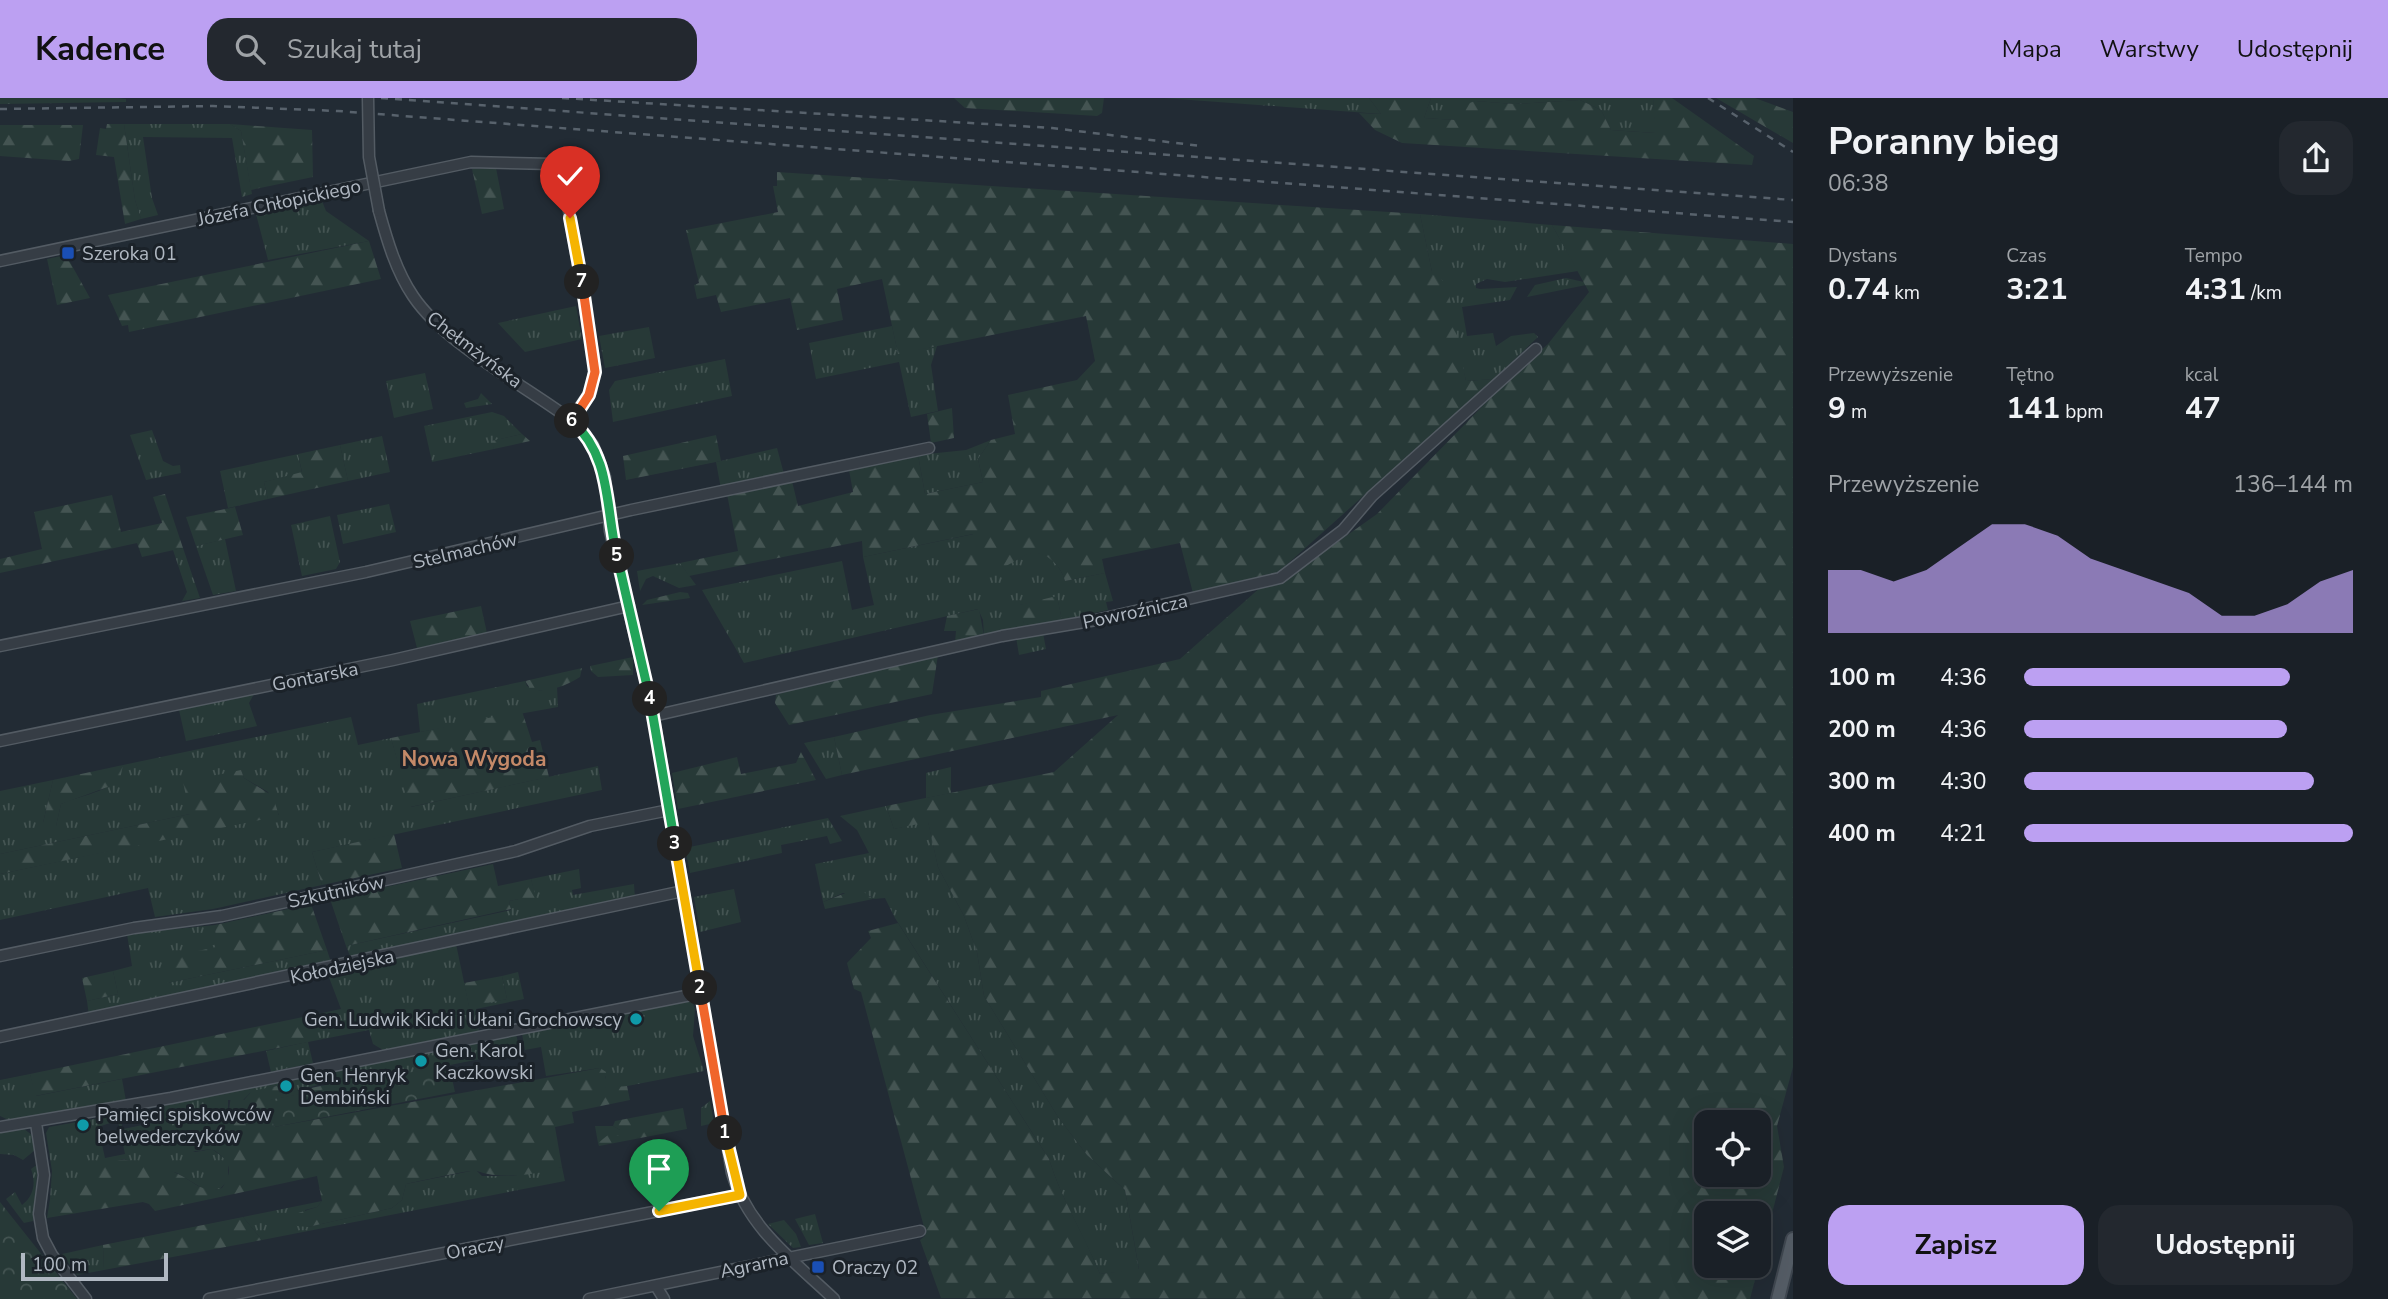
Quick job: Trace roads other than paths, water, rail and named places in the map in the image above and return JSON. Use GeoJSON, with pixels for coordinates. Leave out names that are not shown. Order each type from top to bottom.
{"type":"FeatureCollection","features":[{"type":"Feature","properties":{"kind":"main road"},"geometry":{"type":"LineString","coordinates":[[1778,1299],[1793,1239]]}},
{"type":"Feature","properties":{"kind":"street","name":"Chełmżyńska"},"geometry":{"type":"LineString","coordinates":[[368,98],[368,150],[379,211],[401,275],[425,312],[454,337],[571,420],[586,435],[599,457],[606,483],[608,518],[653,716],[732,1173],[740,1195],[761,1229],[834,1299]]}},
{"type":"Feature","properties":{"kind":"street","name":"Józefa Chłopickiego"},"geometry":{"type":"LineString","coordinates":[[0,261],[471,162],[550,164],[558,167],[563,174],[595,367],[589,395],[571,420]]}},
{"type":"Feature","properties":{"kind":"street","name":"Powroźnicza"},"geometry":{"type":"LineString","coordinates":[[653,716],[1002,636],[1096,620],[1280,578],[1343,530],[1372,496],[1536,349]]}},
{"type":"Feature","properties":{"kind":"street","name":"Stelmachów"},"geometry":{"type":"LineString","coordinates":[[0,646],[366,572],[608,518],[631,510],[929,448]]}},
{"type":"Feature","properties":{"kind":"street","name":"Gontarska"},"geometry":{"type":"LineString","coordinates":[[0,741],[393,660],[629,606]]}},
{"type":"Feature","properties":{"kind":"street","name":"Szkutników"},"geometry":{"type":"LineString","coordinates":[[0,956],[134,928],[222,916],[283,903],[516,851],[590,826],[669,810]]}},
{"type":"Feature","properties":{"kind":"street","name":"Kołodziejska"},"geometry":{"type":"LineString","coordinates":[[0,1037],[683,891]]}},
{"type":"Feature","properties":{"kind":"street"},"geometry":{"type":"LineString","coordinates":[[0,1127],[36,1123],[701,993]]}},
{"type":"Feature","properties":{"kind":"street"},"geometry":{"type":"LineString","coordinates":[[36,1123],[44,1175],[39,1214],[43,1238],[52,1255],[86,1299]]}},
{"type":"Feature","properties":{"kind":"street","name":"Oraczy"},"geometry":{"type":"LineString","coordinates":[[209,1299],[740,1195]]}},
{"type":"Feature","properties":{"kind":"street","name":"Agrarna"},"geometry":{"type":"LineString","coordinates":[[589,1299],[920,1231]]}},
{"type":"Feature","properties":{"kind":"street"},"geometry":{"type":"LineString","coordinates":[[656,1286],[664,1299]]}},
{"type":"Feature","properties":{"kind":"railway"},"geometry":{"type":"LineString","coordinates":[[381,98],[1793,200]]}},
{"type":"Feature","properties":{"kind":"railway"},"geometry":{"type":"LineString","coordinates":[[562,98],[1052,128],[1201,146]]}},
{"type":"Feature","properties":{"kind":"railway"},"geometry":{"type":"LineString","coordinates":[[1708,98],[1793,152]]}},
{"type":"Feature","properties":{"kind":"railway"},"geometry":{"type":"LineString","coordinates":[[0,109],[213,106],[338,111],[1793,222]]}},
{"type":"Feature","properties":{"kind":"place","name":"Szeroka 01"},"geometry":{"type":"Point","coordinates":[68,253]}},
{"type":"Feature","properties":{"kind":"place","name":"Gen. Ludwik Kicki i Ułani Grochowscy"},"geometry":{"type":"Point","coordinates":[636,1019]}},
{"type":"Feature","properties":{"kind":"place","name":"Gen. Karol Kaczkowski"},"geometry":{"type":"Point","coordinates":[421,1061]}},
{"type":"Feature","properties":{"kind":"place","name":"Gen. Henryk Dembiński"},"geometry":{"type":"Point","coordinates":[286,1086]}},
{"type":"Feature","properties":{"kind":"place","name":"Pamięci spiskowców belwederczyków"},"geometry":{"type":"Point","coordinates":[83,1125]}},
{"type":"Feature","properties":{"kind":"place","name":"Oraczy 02"},"geometry":{"type":"Point","coordinates":[818,1267]}},
{"type":"Feature","properties":{"kind":"district","name":"Nowa Wygoda"},"geometry":{"type":"Point","coordinates":[474,759]}}]}
